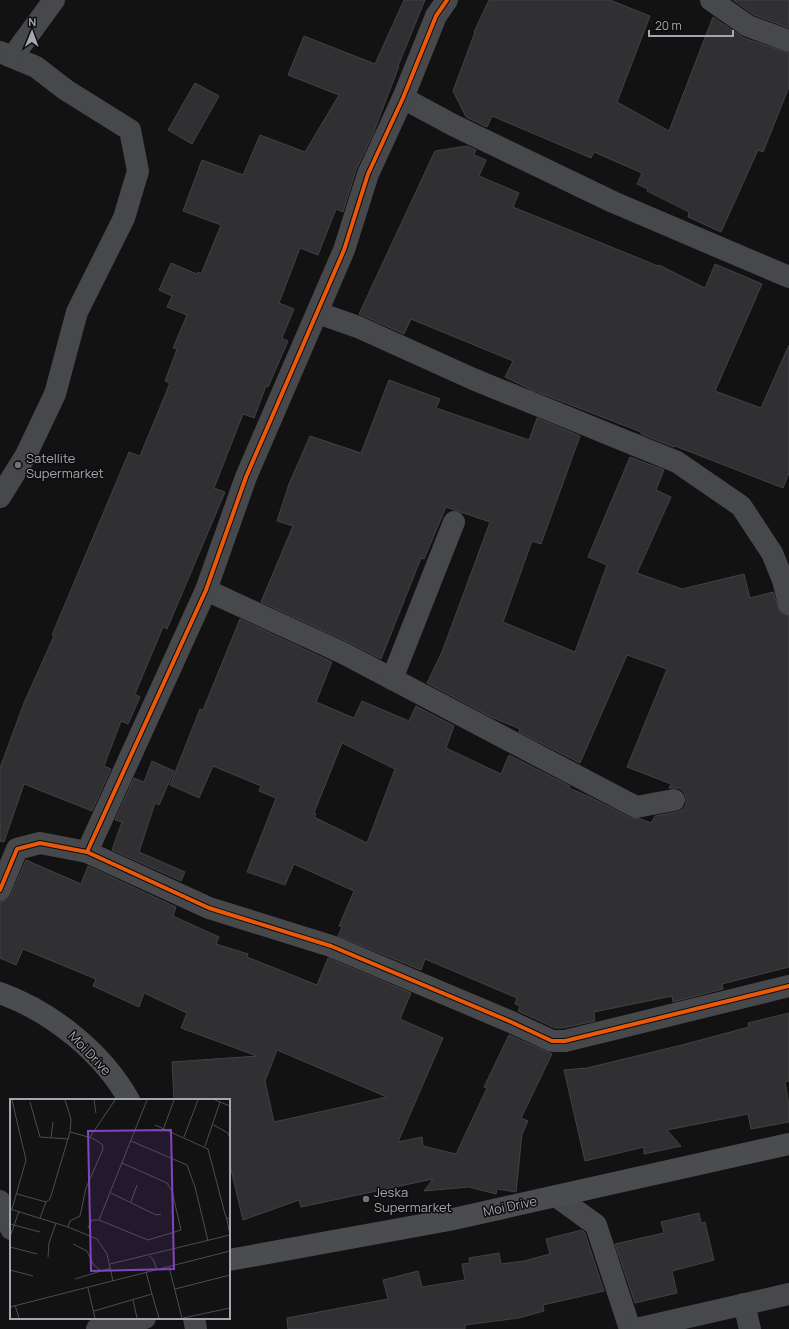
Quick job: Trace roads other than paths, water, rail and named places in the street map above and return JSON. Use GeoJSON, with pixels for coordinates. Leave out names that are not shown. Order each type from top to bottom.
{"type":"FeatureCollection","features":[{"type":"Feature","properties":{"kind":"street"},"geometry":{"type":"LineString","coordinates":[[0,497],[26,454],[55,394],[77,312],[98,266],[124,218],[138,171],[130,130],[66,90],[36,67],[6,54],[54,0]]}},
{"type":"Feature","properties":{"kind":"street"},"geometry":{"type":"LineString","coordinates":[[87,852],[206,590],[246,477],[344,250],[368,174],[403,98],[436,16],[446,0]]}},
{"type":"Feature","properties":{"kind":"street"},"geometry":{"type":"LineString","coordinates":[[711,0],[748,26],[789,41]]}},
{"type":"Feature","properties":{"kind":"street"},"geometry":{"type":"LineString","coordinates":[[403,98],[453,125],[614,202],[789,277]]}},
{"type":"Feature","properties":{"kind":"street"},"geometry":{"type":"LineString","coordinates":[[318,313],[358,326],[473,379],[676,462],[741,506],[772,553],[783,580],[789,604]]}},
{"type":"Feature","properties":{"kind":"street"},"geometry":{"type":"LineString","coordinates":[[392,679],[454,522]]}},
{"type":"Feature","properties":{"kind":"street"},"geometry":{"type":"LineString","coordinates":[[206,590],[343,653],[636,807],[674,800]]}},
{"type":"Feature","properties":{"kind":"street"},"geometry":{"type":"LineString","coordinates":[[0,890],[17,849],[40,843],[87,852],[209,908],[331,946],[509,1021],[552,1041],[565,1041],[789,986]]}},
{"type":"Feature","properties":{"kind":"street","name":"Moi Drive"},"geometry":{"type":"LineString","coordinates":[[0,993],[13,997],[70,1031],[105,1065],[128,1099]]}},
{"type":"Feature","properties":{"kind":"street","name":"Moi Drive"},"geometry":{"type":"LineString","coordinates":[[230,1260],[441,1222],[789,1144]]}},
{"type":"Feature","properties":{"kind":"street"},"geometry":{"type":"LineString","coordinates":[[556,1196],[596,1225],[630,1329]]}},
{"type":"Feature","properties":{"kind":"street"},"geometry":{"type":"LineString","coordinates":[[0,1201],[10,1226]]}},
{"type":"Feature","properties":{"kind":"street"},"geometry":{"type":"LineString","coordinates":[[636,1329],[789,1294]]}},
{"type":"Feature","properties":{"kind":"street"},"geometry":{"type":"LineString","coordinates":[[744,1304],[750,1329]]}},
{"type":"Feature","properties":{"kind":"street"},"geometry":{"type":"LineString","coordinates":[[85,1319],[97,1329],[141,1319]]}},
{"type":"Feature","properties":{"kind":"street"},"geometry":{"type":"LineString","coordinates":[[194,1319],[196,1329]]}},
{"type":"Feature","properties":{"kind":"place","name":"Satellite Supermarket"},"geometry":{"type":"Point","coordinates":[18,465]}},
{"type":"Feature","properties":{"kind":"place","name":"Jeska Supermarket"},"geometry":{"type":"Point","coordinates":[366,1199]}}]}
